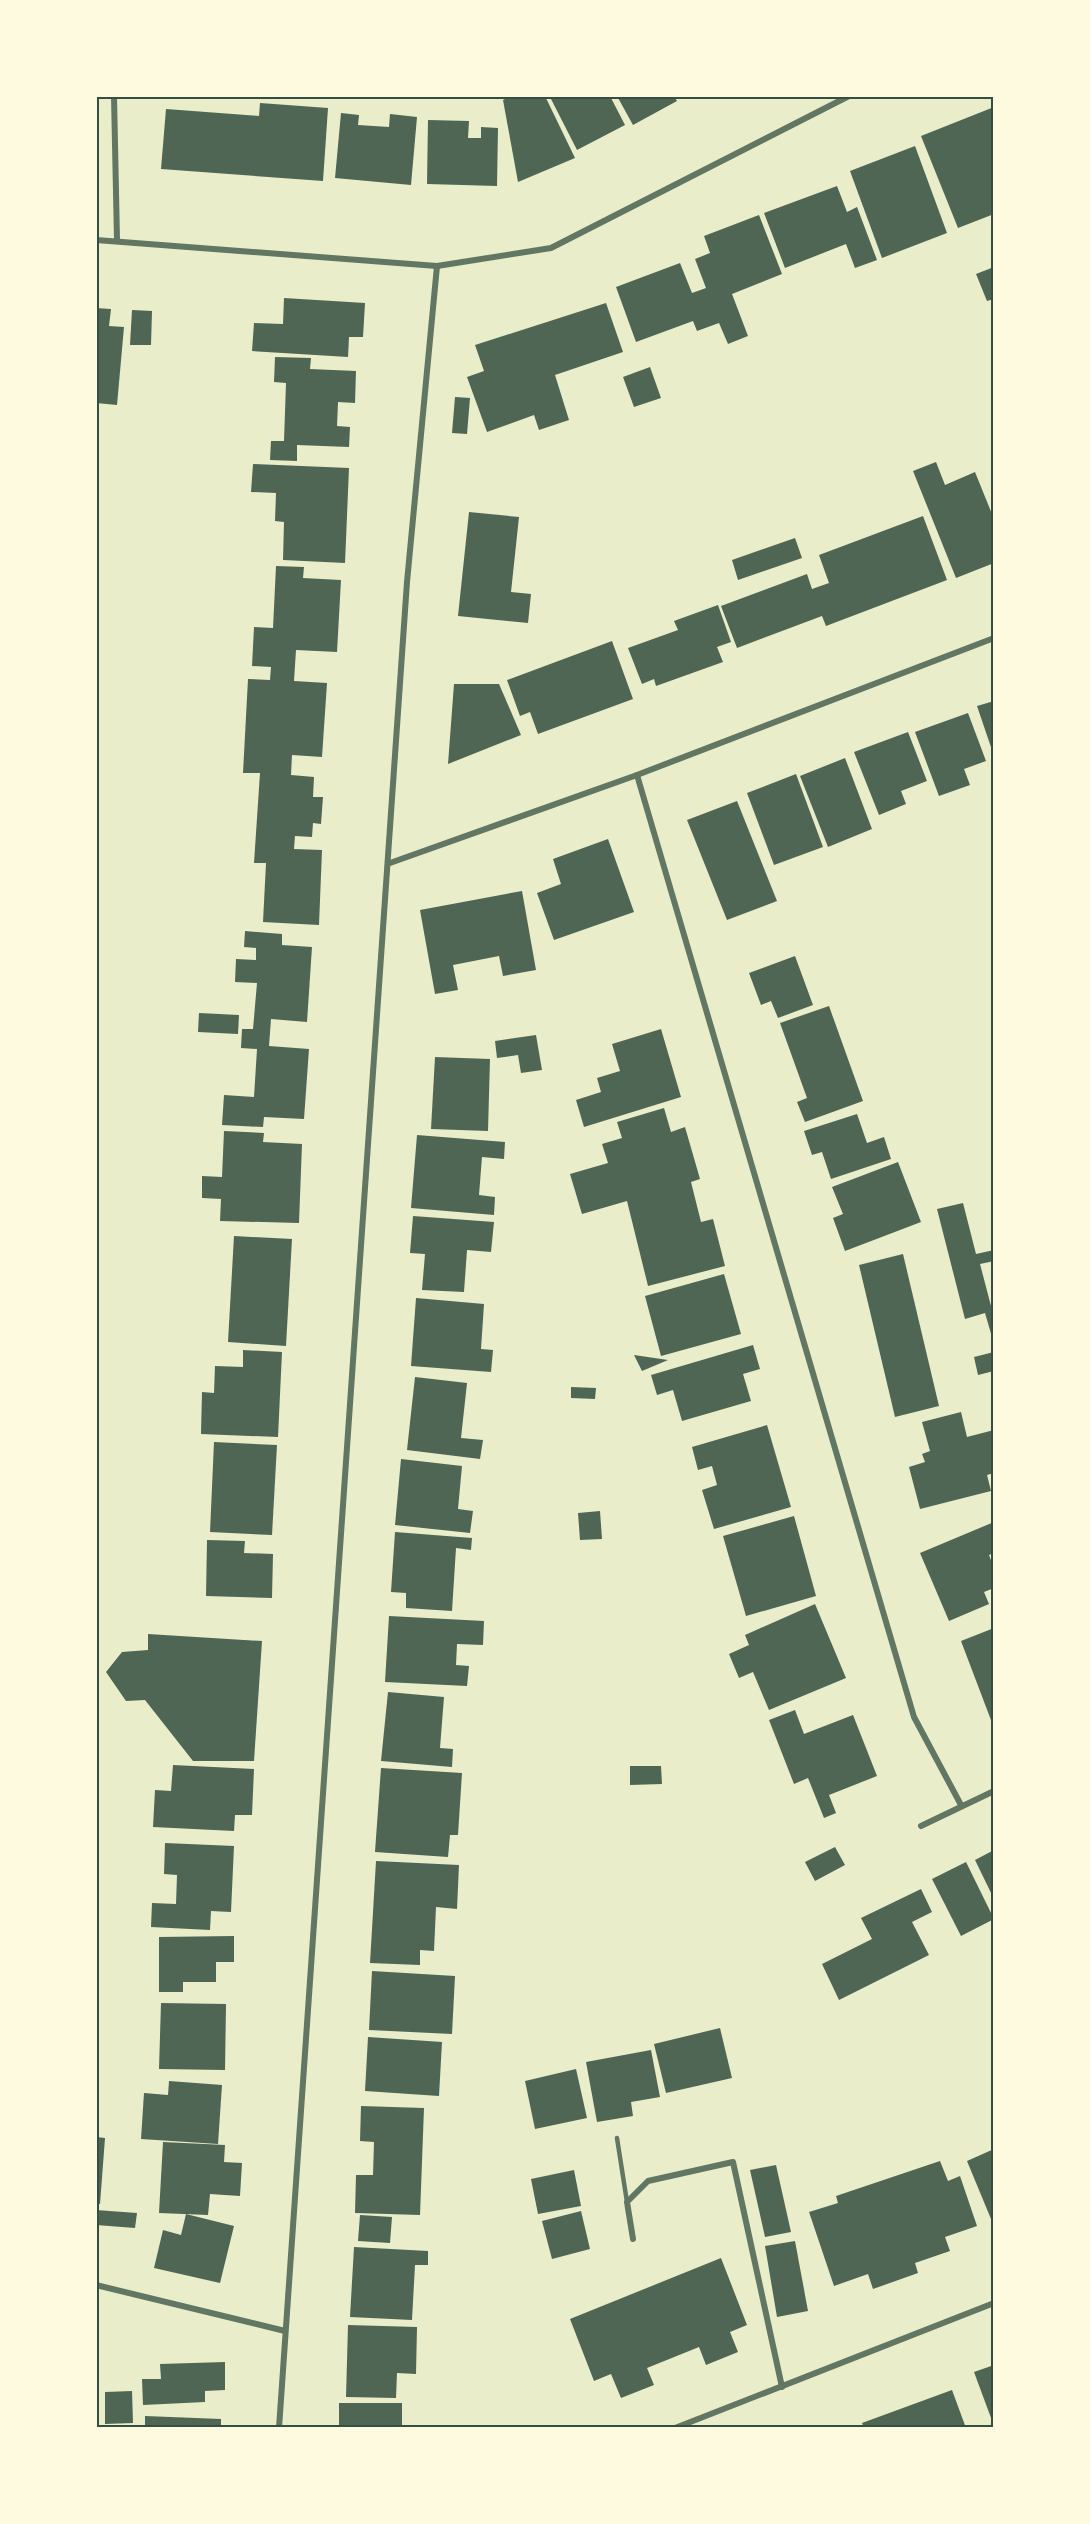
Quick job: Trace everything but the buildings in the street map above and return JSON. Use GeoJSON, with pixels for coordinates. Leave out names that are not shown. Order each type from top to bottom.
{"type":"FeatureCollection","features":[{"type":"Feature","properties":{"kind":"street"},"geometry":{"type":"LineString","coordinates":[[114,96],[117,240]]}},
{"type":"Feature","properties":{"kind":"street"},"geometry":{"type":"LineString","coordinates":[[96,240],[436,266],[552,248],[849,96]]}},
{"type":"Feature","properties":{"kind":"street"},"geometry":{"type":"LineString","coordinates":[[279,2428],[390,863],[407,582],[436,266]]}},
{"type":"Feature","properties":{"kind":"street"},"geometry":{"type":"LineString","coordinates":[[390,863],[637,775],[994,638]]}},
{"type":"Feature","properties":{"kind":"street"},"geometry":{"type":"LineString","coordinates":[[637,775],[914,1717],[961,1805]]}},
{"type":"Feature","properties":{"kind":"street"},"geometry":{"type":"LineString","coordinates":[[921,1826],[994,1791]]}},
{"type":"Feature","properties":{"kind":"street"},"geometry":{"type":"LineString","coordinates":[[633,2239],[627,2202],[648,2181],[733,2162],[782,2387]]}},
{"type":"Feature","properties":{"kind":"street"},"geometry":{"type":"LineString","coordinates":[[96,2285],[285,2331]]}},
{"type":"Feature","properties":{"kind":"street"},"geometry":{"type":"LineString","coordinates":[[675,2428],[994,2303]]}},
{"type":"Feature","properties":{"kind":"lane"},"geometry":{"type":"LineString","coordinates":[[617,2138],[627,2202]]}}]}
